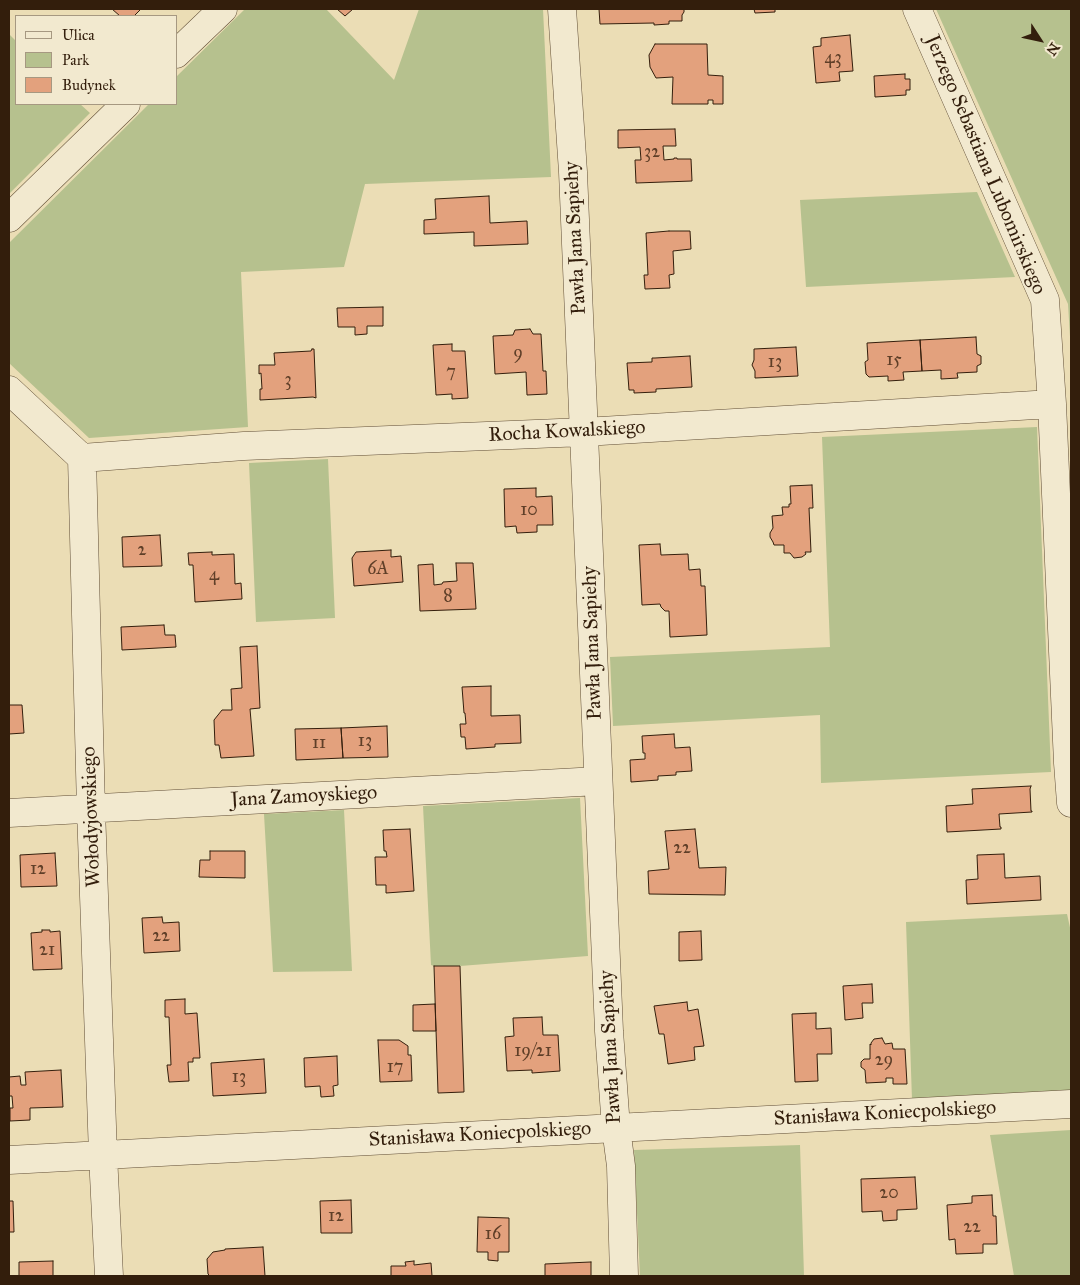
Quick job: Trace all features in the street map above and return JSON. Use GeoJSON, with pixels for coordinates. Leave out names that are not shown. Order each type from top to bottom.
{"type":"FeatureCollection","features":[{"type":"Feature","properties":{"kind":"street"},"geometry":{"type":"LineString","coordinates":[[178,52],[223,9]]}},
{"type":"Feature","properties":{"kind":"street","name":"Pawła Jana Sapiehy"},"geometry":{"type":"LineString","coordinates":[[562,9],[573,172],[608,1021],[616,1128],[621,1166],[624,1276]]}},
{"type":"Feature","properties":{"kind":"street","name":"Jerzego Sebastiana Lubomirskiego"},"geometry":{"type":"LineString","coordinates":[[917,9],[1044,300],[1052,404],[1071,803]]}},
{"type":"Feature","properties":{"kind":"street"},"geometry":{"type":"LineString","coordinates":[[9,218],[125,105]]}},
{"type":"Feature","properties":{"kind":"street"},"geometry":{"type":"LineString","coordinates":[[9,390],[82,458]]}},
{"type":"Feature","properties":{"kind":"street","name":"Rocha Kowalskiego"},"geometry":{"type":"LineString","coordinates":[[82,458],[244,446],[584,432],[1052,404]]}},
{"type":"Feature","properties":{"kind":"street","name":"Wołodyjowskiego"},"geometry":{"type":"LineString","coordinates":[[82,458],[91,809],[109,1276]]}},
{"type":"Feature","properties":{"kind":"street","name":"Jana Zamoyskiego"},"geometry":{"type":"LineString","coordinates":[[9,813],[598,781]]}},
{"type":"Feature","properties":{"kind":"street","name":"Stanisława Koniecpolskiego"},"geometry":{"type":"LineString","coordinates":[[9,1160],[1071,1104]]}},
{"type":"Feature","properties":{"kind":"green space"},"geometry":{"type":"Polygon","coordinates":[[[245,9],[326,9],[394,80],[419,9],[543,9],[551,177],[365,184],[344,267],[241,272],[248,427],[89,438],[9,363],[9,243],[148,105],[178,105],[178,75],[245,9]]]}},
{"type":"Feature","properties":{"kind":"green space"},"geometry":{"type":"Polygon","coordinates":[[[936,9],[1071,9],[1071,353],[1068,304],[936,9]]]}},
{"type":"Feature","properties":{"kind":"green space"},"geometry":{"type":"Polygon","coordinates":[[[9,34],[15,40],[15,105],[81,105],[90,113],[9,194],[9,34]]]}},
{"type":"Feature","properties":{"kind":"green space"},"geometry":{"type":"Polygon","coordinates":[[[977,192],[1015,277],[806,287],[800,200],[977,192]]]}},
{"type":"Feature","properties":{"kind":"green space"},"geometry":{"type":"Polygon","coordinates":[[[1037,427],[1051,772],[821,783],[820,715],[613,726],[610,657],[830,647],[822,437],[1037,427]]]}},
{"type":"Feature","properties":{"kind":"green space"},"geometry":{"type":"Polygon","coordinates":[[[328,459],[335,618],[256,622],[249,463],[328,459]]]}},
{"type":"Feature","properties":{"kind":"green space"},"geometry":{"type":"Polygon","coordinates":[[[580,798],[588,956],[460,966],[431,965],[423,806],[580,798]]]}},
{"type":"Feature","properties":{"kind":"green space"},"geometry":{"type":"Polygon","coordinates":[[[344,810],[352,971],[273,972],[264,814],[344,810]]]}},
{"type":"Feature","properties":{"kind":"green space"},"geometry":{"type":"Polygon","coordinates":[[[1067,914],[1071,932],[1071,1091],[912,1100],[906,922],[1067,914]]]}},
{"type":"Feature","properties":{"kind":"green space"},"geometry":{"type":"Polygon","coordinates":[[[1071,1130],[1071,1276],[1014,1276],[990,1135],[1071,1130]]]}},
{"type":"Feature","properties":{"kind":"green space"},"geometry":{"type":"Polygon","coordinates":[[[800,1145],[804,1276],[640,1276],[634,1150],[800,1145]]]}},
{"type":"Feature","properties":{"kind":"building"},"geometry":{"type":"Polygon","coordinates":[[[112,9],[141,9],[135,15],[119,15],[112,9]]]}},
{"type":"Feature","properties":{"kind":"building"},"geometry":{"type":"Polygon","coordinates":[[[337,9],[353,9],[345,16],[337,9]]]}},
{"type":"Feature","properties":{"kind":"building"},"geometry":{"type":"Polygon","coordinates":[[[599,9],[684,9],[684,12],[682,21],[669,21],[669,24],[600,24],[599,9]]]}},
{"type":"Feature","properties":{"kind":"building"},"geometry":{"type":"Polygon","coordinates":[[[754,9],[775,9],[775,12],[755,13],[754,9]]]}},
{"type":"Feature","properties":{"kind":"building"},"geometry":{"type":"Polygon","coordinates":[[[850,35],[853,71],[839,72],[840,81],[816,83],[813,47],[821,46],[821,38],[850,35]]]}},
{"type":"Feature","properties":{"kind":"building"},"geometry":{"type":"Polygon","coordinates":[[[655,44],[707,44],[708,75],[723,76],[723,104],[713,104],[713,100],[708,100],[708,104],[672,104],[673,77],[656,78],[650,67],[649,55],[655,44]]]}},
{"type":"Feature","properties":{"kind":"building"},"geometry":{"type":"Polygon","coordinates":[[[905,74],[905,79],[910,79],[910,90],[906,90],[906,95],[875,97],[874,76],[905,74]]]}},
{"type":"Feature","properties":{"kind":"building"},"geometry":{"type":"Polygon","coordinates":[[[675,129],[676,146],[663,146],[664,160],[674,158],[691,159],[692,181],[636,183],[635,160],[641,160],[640,147],[618,148],[618,130],[675,129]]]}},
{"type":"Feature","properties":{"kind":"building"},"geometry":{"type":"Polygon","coordinates":[[[489,196],[490,223],[527,221],[528,244],[474,246],[474,232],[424,234],[424,220],[436,219],[435,199],[489,196]]]}},
{"type":"Feature","properties":{"kind":"building"},"geometry":{"type":"Polygon","coordinates":[[[690,231],[691,249],[673,251],[674,274],[669,275],[670,288],[645,289],[644,275],[648,275],[646,233],[690,231]]]}},
{"type":"Feature","properties":{"kind":"building"},"geometry":{"type":"Polygon","coordinates":[[[383,307],[383,326],[367,326],[367,334],[355,335],[355,327],[338,327],[337,308],[383,307]]]}},
{"type":"Feature","properties":{"kind":"building"},"geometry":{"type":"Polygon","coordinates":[[[530,329],[533,334],[541,334],[543,371],[546,371],[547,394],[527,395],[526,372],[495,374],[493,336],[513,335],[515,330],[530,329]]]}},
{"type":"Feature","properties":{"kind":"building"},"geometry":{"type":"Polygon","coordinates":[[[976,337],[977,354],[981,356],[981,364],[977,366],[977,372],[957,373],[958,378],[941,379],[941,370],[922,371],[920,340],[976,337]]]}},
{"type":"Feature","properties":{"kind":"building"},"geometry":{"type":"Polygon","coordinates":[[[920,340],[922,371],[903,372],[904,380],[888,381],[888,376],[869,377],[866,374],[865,362],[868,360],[867,343],[920,340]]]}},
{"type":"Feature","properties":{"kind":"building"},"geometry":{"type":"Polygon","coordinates":[[[452,344],[452,351],[465,351],[468,398],[452,399],[452,394],[436,395],[433,345],[452,344]]]}},
{"type":"Feature","properties":{"kind":"building"},"geometry":{"type":"Polygon","coordinates":[[[796,347],[798,376],[755,378],[755,371],[752,365],[754,349],[796,347]]]}},
{"type":"Feature","properties":{"kind":"building"},"geometry":{"type":"Polygon","coordinates":[[[314,349],[316,398],[260,400],[260,389],[262,389],[259,365],[275,365],[274,353],[311,351],[314,349]]]}},
{"type":"Feature","properties":{"kind":"building"},"geometry":{"type":"Polygon","coordinates":[[[690,356],[692,387],[656,389],[656,392],[634,393],[634,390],[629,390],[627,363],[652,362],[652,358],[690,356]]]}},
{"type":"Feature","properties":{"kind":"building"},"geometry":{"type":"Polygon","coordinates":[[[812,485],[813,508],[809,508],[811,552],[805,552],[806,554],[802,557],[794,558],[790,553],[784,553],[784,545],[774,545],[770,537],[773,528],[772,516],[783,515],[782,507],[789,507],[789,504],[791,504],[790,486],[812,485]]]}},
{"type":"Feature","properties":{"kind":"building"},"geometry":{"type":"Polygon","coordinates":[[[536,488],[536,497],[552,496],[553,525],[537,525],[537,532],[517,533],[516,526],[505,527],[504,489],[536,488]]]}},
{"type":"Feature","properties":{"kind":"building"},"geometry":{"type":"Polygon","coordinates":[[[160,535],[162,566],[123,567],[122,537],[160,535]]]}},
{"type":"Feature","properties":{"kind":"building"},"geometry":{"type":"Polygon","coordinates":[[[660,544],[661,555],[688,554],[689,570],[700,569],[701,586],[705,586],[707,635],[670,637],[669,611],[665,611],[660,604],[642,605],[639,545],[660,544]]]}},
{"type":"Feature","properties":{"kind":"building"},"geometry":{"type":"Polygon","coordinates":[[[391,550],[391,557],[401,556],[403,582],[354,586],[352,558],[356,552],[391,550]]]}},
{"type":"Feature","properties":{"kind":"building"},"geometry":{"type":"Polygon","coordinates":[[[212,552],[212,555],[234,554],[235,584],[241,583],[242,599],[195,602],[193,565],[189,565],[188,553],[212,552]]]}},
{"type":"Feature","properties":{"kind":"building"},"geometry":{"type":"Polygon","coordinates":[[[456,563],[473,563],[476,609],[420,611],[418,565],[433,564],[434,585],[457,581],[456,563]]]}},
{"type":"Feature","properties":{"kind":"building"},"geometry":{"type":"Polygon","coordinates":[[[164,625],[165,635],[175,635],[176,647],[122,650],[121,627],[164,625]]]}},
{"type":"Feature","properties":{"kind":"building"},"geometry":{"type":"Polygon","coordinates":[[[257,646],[260,708],[250,709],[254,756],[221,758],[219,745],[215,745],[214,720],[222,710],[232,710],[231,689],[242,688],[240,647],[257,646]]]}},
{"type":"Feature","properties":{"kind":"building"},"geometry":{"type":"Polygon","coordinates":[[[491,686],[491,716],[520,715],[521,743],[495,744],[495,747],[466,749],[465,737],[461,737],[460,724],[466,724],[462,687],[491,686]]]}},
{"type":"Feature","properties":{"kind":"building"},"geometry":{"type":"Polygon","coordinates":[[[9,705],[22,705],[24,733],[9,734],[9,705]]]}},
{"type":"Feature","properties":{"kind":"building"},"geometry":{"type":"Polygon","coordinates":[[[387,726],[388,757],[343,758],[341,728],[387,726]]]}},
{"type":"Feature","properties":{"kind":"building"},"geometry":{"type":"Polygon","coordinates":[[[341,728],[343,758],[296,760],[295,729],[341,728]]]}},
{"type":"Feature","properties":{"kind":"building"},"geometry":{"type":"Polygon","coordinates":[[[674,734],[675,748],[690,747],[692,771],[676,772],[676,775],[658,776],[658,780],[631,782],[630,760],[645,759],[642,736],[674,734]]]}},
{"type":"Feature","properties":{"kind":"building"},"geometry":{"type":"Polygon","coordinates":[[[1031,786],[1032,812],[999,814],[1001,829],[947,832],[946,806],[973,804],[972,789],[1031,786]]]}},
{"type":"Feature","properties":{"kind":"building"},"geometry":{"type":"Polygon","coordinates":[[[410,829],[414,891],[386,893],[386,885],[376,885],[375,857],[387,857],[386,851],[384,851],[383,830],[410,829]]]}},
{"type":"Feature","properties":{"kind":"building"},"geometry":{"type":"Polygon","coordinates":[[[695,829],[699,868],[726,867],[725,895],[649,894],[648,871],[669,869],[665,831],[695,829]]]}},
{"type":"Feature","properties":{"kind":"building"},"geometry":{"type":"Polygon","coordinates":[[[210,851],[245,851],[245,878],[199,877],[200,860],[210,860],[210,851]]]}},
{"type":"Feature","properties":{"kind":"building"},"geometry":{"type":"Polygon","coordinates":[[[55,853],[57,886],[21,887],[20,855],[55,853]]]}},
{"type":"Feature","properties":{"kind":"building"},"geometry":{"type":"Polygon","coordinates":[[[1004,854],[1005,878],[1040,876],[1041,900],[967,904],[966,880],[978,879],[977,855],[1004,854]]]}},
{"type":"Feature","properties":{"kind":"building"},"geometry":{"type":"Polygon","coordinates":[[[162,917],[163,923],[179,922],[180,951],[144,953],[142,918],[162,917]]]}},
{"type":"Feature","properties":{"kind":"building"},"geometry":{"type":"Polygon","coordinates":[[[42,930],[50,930],[50,932],[60,931],[62,969],[33,970],[31,933],[42,932],[42,930]]]}},
{"type":"Feature","properties":{"kind":"building"},"geometry":{"type":"Polygon","coordinates":[[[701,931],[702,960],[679,961],[679,932],[701,931]]]}},
{"type":"Feature","properties":{"kind":"building"},"geometry":{"type":"Polygon","coordinates":[[[434,966],[460,966],[464,1092],[438,1093],[434,966]]]}},
{"type":"Feature","properties":{"kind":"building"},"geometry":{"type":"Polygon","coordinates":[[[872,984],[873,1003],[862,1003],[863,1018],[845,1020],[843,986],[872,984]]]}},
{"type":"Feature","properties":{"kind":"building"},"geometry":{"type":"Polygon","coordinates":[[[185,999],[185,1014],[197,1013],[200,1058],[193,1058],[193,1062],[188,1062],[189,1081],[169,1082],[167,1065],[171,1065],[169,1017],[165,1017],[165,1000],[185,999]]]}},
{"type":"Feature","properties":{"kind":"building"},"geometry":{"type":"Polygon","coordinates":[[[687,1002],[688,1011],[698,1009],[704,1046],[694,1047],[695,1060],[668,1064],[664,1034],[659,1034],[654,1006],[687,1002]]]}},
{"type":"Feature","properties":{"kind":"building"},"geometry":{"type":"Polygon","coordinates":[[[435,1004],[436,1031],[413,1031],[413,1005],[435,1004]]]}},
{"type":"Feature","properties":{"kind":"building"},"geometry":{"type":"Polygon","coordinates":[[[816,1013],[816,1029],[831,1028],[832,1054],[817,1054],[818,1081],[795,1082],[792,1014],[816,1013]]]}},
{"type":"Feature","properties":{"kind":"building"},"geometry":{"type":"Polygon","coordinates":[[[542,1017],[543,1035],[558,1035],[560,1071],[532,1073],[532,1070],[507,1071],[505,1037],[514,1036],[513,1018],[542,1017]]]}},
{"type":"Feature","properties":{"kind":"building"},"geometry":{"type":"Polygon","coordinates":[[[882,1038],[885,1044],[892,1043],[893,1049],[905,1049],[907,1084],[893,1084],[893,1078],[886,1078],[886,1082],[866,1083],[865,1070],[861,1067],[861,1062],[864,1059],[870,1059],[870,1044],[874,1039],[882,1038]]]}},
{"type":"Feature","properties":{"kind":"building"},"geometry":{"type":"Polygon","coordinates":[[[378,1040],[399,1040],[408,1046],[408,1055],[411,1055],[412,1081],[380,1082],[378,1040]]]}},
{"type":"Feature","properties":{"kind":"building"},"geometry":{"type":"Polygon","coordinates":[[[337,1056],[338,1085],[333,1086],[334,1096],[321,1097],[320,1086],[305,1087],[304,1058],[337,1056]]]}},
{"type":"Feature","properties":{"kind":"building"},"geometry":{"type":"Polygon","coordinates":[[[264,1059],[266,1093],[213,1096],[211,1063],[264,1059]]]}},
{"type":"Feature","properties":{"kind":"building"},"geometry":{"type":"Polygon","coordinates":[[[61,1070],[63,1107],[30,1108],[30,1120],[10,1121],[10,1108],[13,1108],[12,1096],[9,1096],[9,1077],[20,1076],[21,1085],[26,1085],[25,1072],[61,1070]]]}},
{"type":"Feature","properties":{"kind":"building"},"geometry":{"type":"Polygon","coordinates":[[[915,1177],[917,1209],[897,1210],[897,1220],[883,1221],[882,1211],[862,1212],[861,1179],[915,1177]]]}},
{"type":"Feature","properties":{"kind":"building"},"geometry":{"type":"Polygon","coordinates":[[[992,1195],[993,1216],[996,1216],[997,1244],[983,1244],[983,1253],[956,1254],[955,1239],[949,1240],[947,1205],[972,1203],[972,1196],[992,1195]]]}},
{"type":"Feature","properties":{"kind":"building"},"geometry":{"type":"Polygon","coordinates":[[[351,1200],[352,1233],[321,1233],[320,1201],[351,1200]]]}},
{"type":"Feature","properties":{"kind":"building"},"geometry":{"type":"Polygon","coordinates":[[[9,1201],[13,1201],[14,1232],[9,1232],[9,1201]]]}},
{"type":"Feature","properties":{"kind":"building"},"geometry":{"type":"Polygon","coordinates":[[[478,1217],[509,1218],[509,1252],[498,1252],[498,1261],[488,1260],[488,1252],[477,1252],[478,1217]]]}},
{"type":"Feature","properties":{"kind":"building"},"geometry":{"type":"Polygon","coordinates":[[[263,1247],[265,1276],[210,1276],[208,1274],[207,1259],[213,1252],[225,1249],[263,1247]]]}},
{"type":"Feature","properties":{"kind":"building"},"geometry":{"type":"Polygon","coordinates":[[[53,1261],[53,1276],[19,1276],[19,1262],[53,1261]]]}},
{"type":"Feature","properties":{"kind":"building"},"geometry":{"type":"Polygon","coordinates":[[[414,1261],[414,1265],[431,1263],[432,1276],[391,1276],[391,1266],[406,1266],[405,1262],[414,1261]]]}},
{"type":"Feature","properties":{"kind":"building"},"geometry":{"type":"Polygon","coordinates":[[[591,1262],[591,1276],[545,1276],[545,1264],[591,1262]]]}}]}
